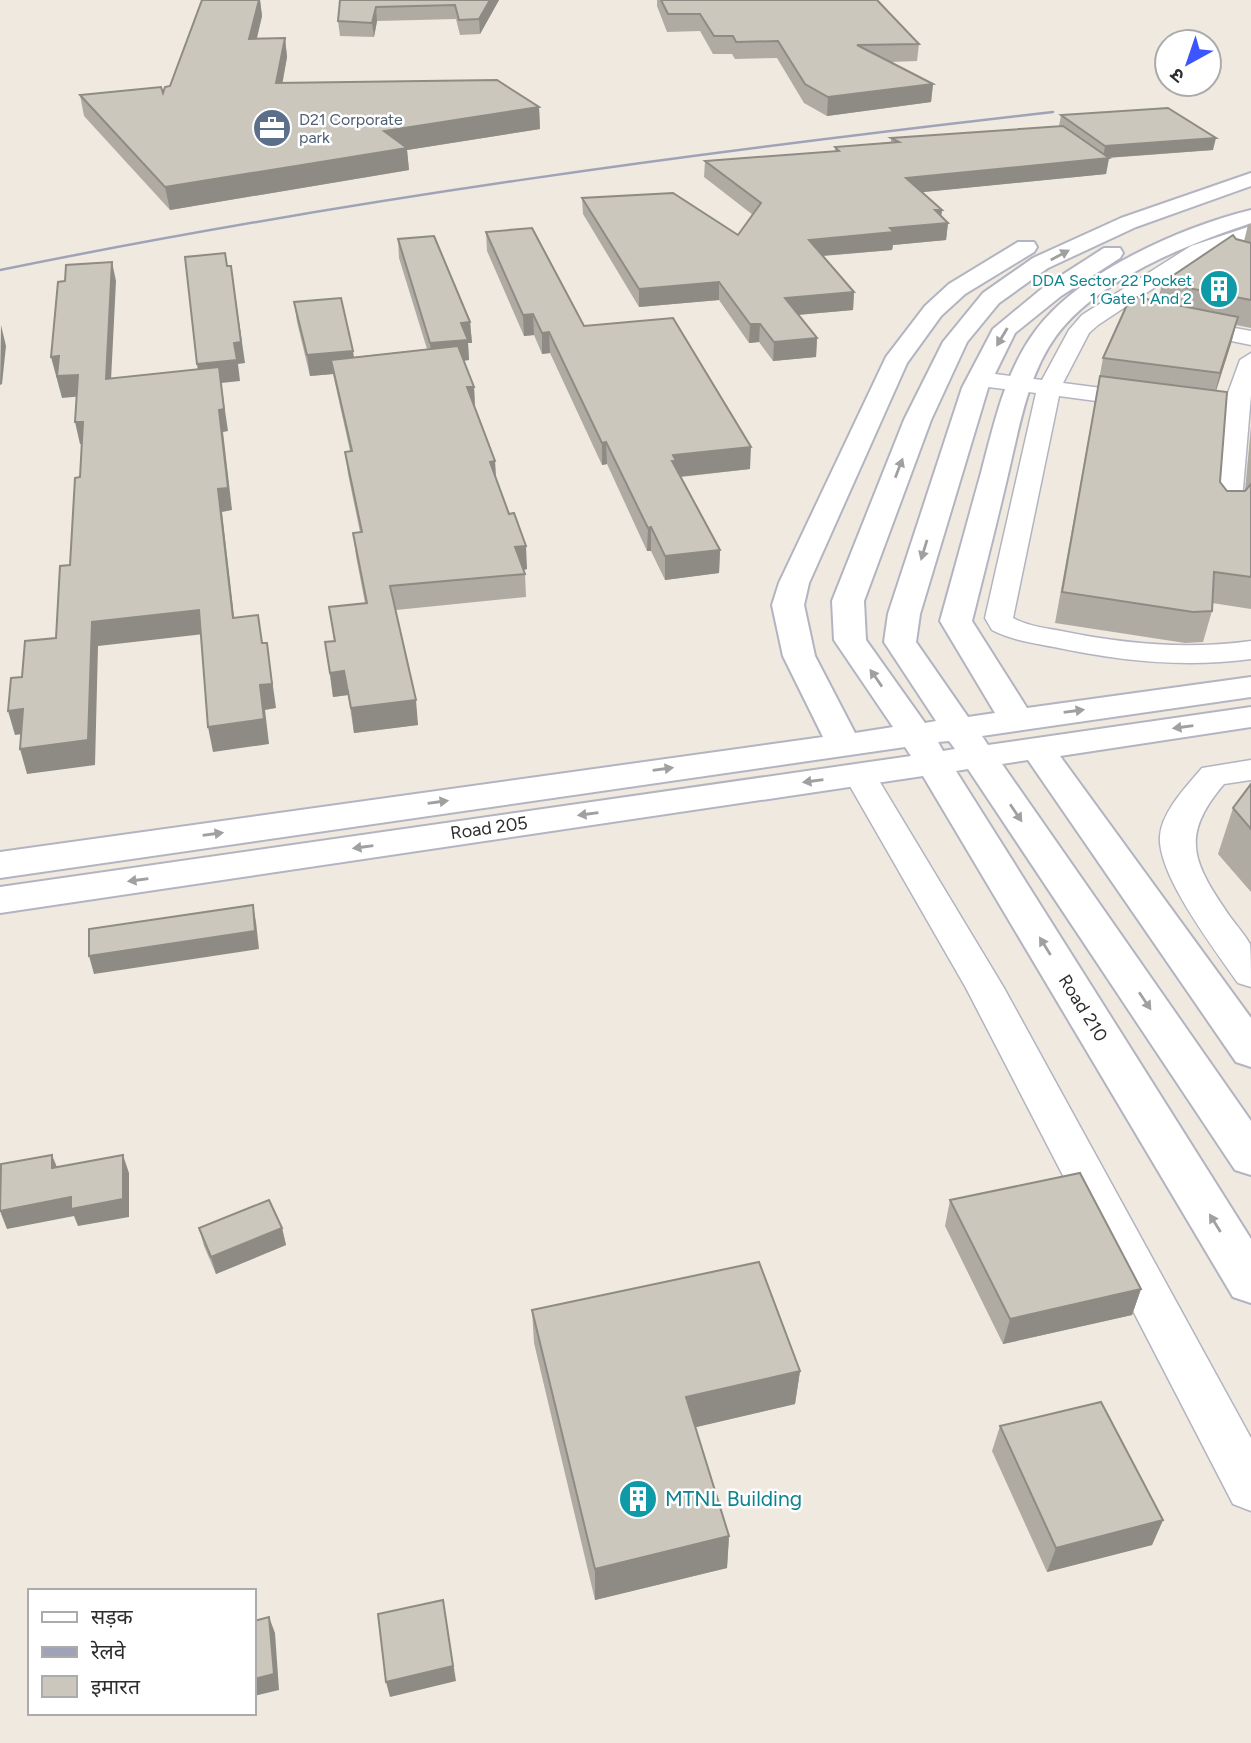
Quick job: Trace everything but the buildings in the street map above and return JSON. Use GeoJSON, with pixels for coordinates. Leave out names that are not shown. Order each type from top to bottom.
{"type":"FeatureCollection","features":[{"type":"Feature","properties":{"kind":"main road","name":"Road 210"},"geometry":{"type":"LineString","coordinates":[[1247,172],[1081,244],[1012,281],[971,319],[932,384],[848,601],[850,640],[924,749],[1251,1282]]}},
{"type":"Feature","properties":{"kind":"main road"},"geometry":{"type":"LineString","coordinates":[[851,759],[799,656],[788,605],[794,583],[895,362],[933,311],[957,289],[985,270],[1052,233],[1115,205],[1247,172]]}},
{"type":"Feature","properties":{"kind":"main road"},"geometry":{"type":"LineString","coordinates":[[1251,200],[1112,253],[1053,291],[1005,329],[980,379],[904,614],[900,642],[1251,1157]]}},
{"type":"Feature","properties":{"kind":"main road"},"geometry":{"type":"LineString","coordinates":[[1249,1044],[1026,733],[956,621],[1020,385],[1031,359],[1058,317],[1112,279],[1188,237],[1251,216]]}},
{"type":"Feature","properties":{"kind":"main road"},"geometry":{"type":"LineString","coordinates":[[1026,733],[1251,687]]}},
{"type":"Feature","properties":{"kind":"main road"},"geometry":{"type":"LineString","coordinates":[[1026,733],[1251,717]]}},
{"type":"Feature","properties":{"kind":"main road","name":"Road 205"},"geometry":{"type":"LineString","coordinates":[[0,865],[851,759],[1026,733]]}},
{"type":"Feature","properties":{"kind":"main road","name":"Road 205"},"geometry":{"type":"LineString","coordinates":[[0,900],[851,759]]}},
{"type":"Feature","properties":{"kind":"street"},"geometry":{"type":"LineString","coordinates":[[1251,232],[1198,250],[1083,325],[1049,388],[999,618],[1002,624],[1012,629],[1092,646],[1198,657],[1251,650]]}},
{"type":"Feature","properties":{"kind":"street"},"geometry":{"type":"LineString","coordinates":[[1108,309],[1134,314]]}},
{"type":"Feature","properties":{"kind":"street"},"geometry":{"type":"LineString","coordinates":[[1160,319],[1251,338]]}},
{"type":"Feature","properties":{"kind":"street"},"geometry":{"type":"LineString","coordinates":[[1228,512],[1236,413],[1251,360]]}},
{"type":"Feature","properties":{"kind":"street"},"geometry":{"type":"LineString","coordinates":[[980,379],[1236,413]]}},
{"type":"Feature","properties":{"kind":"street"},"geometry":{"type":"LineString","coordinates":[[851,759],[985,988],[1251,1487]]}},
{"type":"Feature","properties":{"kind":"street"},"geometry":{"type":"LineString","coordinates":[[1251,769],[1214,775],[1194,799],[1177,836],[1184,866],[1207,910],[1251,974]]}},
{"type":"Feature","properties":{"kind":"railway"},"geometry":{"type":"LineString","coordinates":[[0,270],[262,221],[525,179],[1053,112]]}},
{"type":"Feature","properties":{"kind":"place","name":"D21 Corporate park"},"geometry":{"type":"Point","coordinates":[272,128]}},
{"type":"Feature","properties":{"kind":"place","name":"DDA Sector 22 Pocket 1 Gate 1 And 2"},"geometry":{"type":"Point","coordinates":[1219,289]}},
{"type":"Feature","properties":{"kind":"place","name":"MTNL Building"},"geometry":{"type":"Point","coordinates":[638,1499]}}]}
